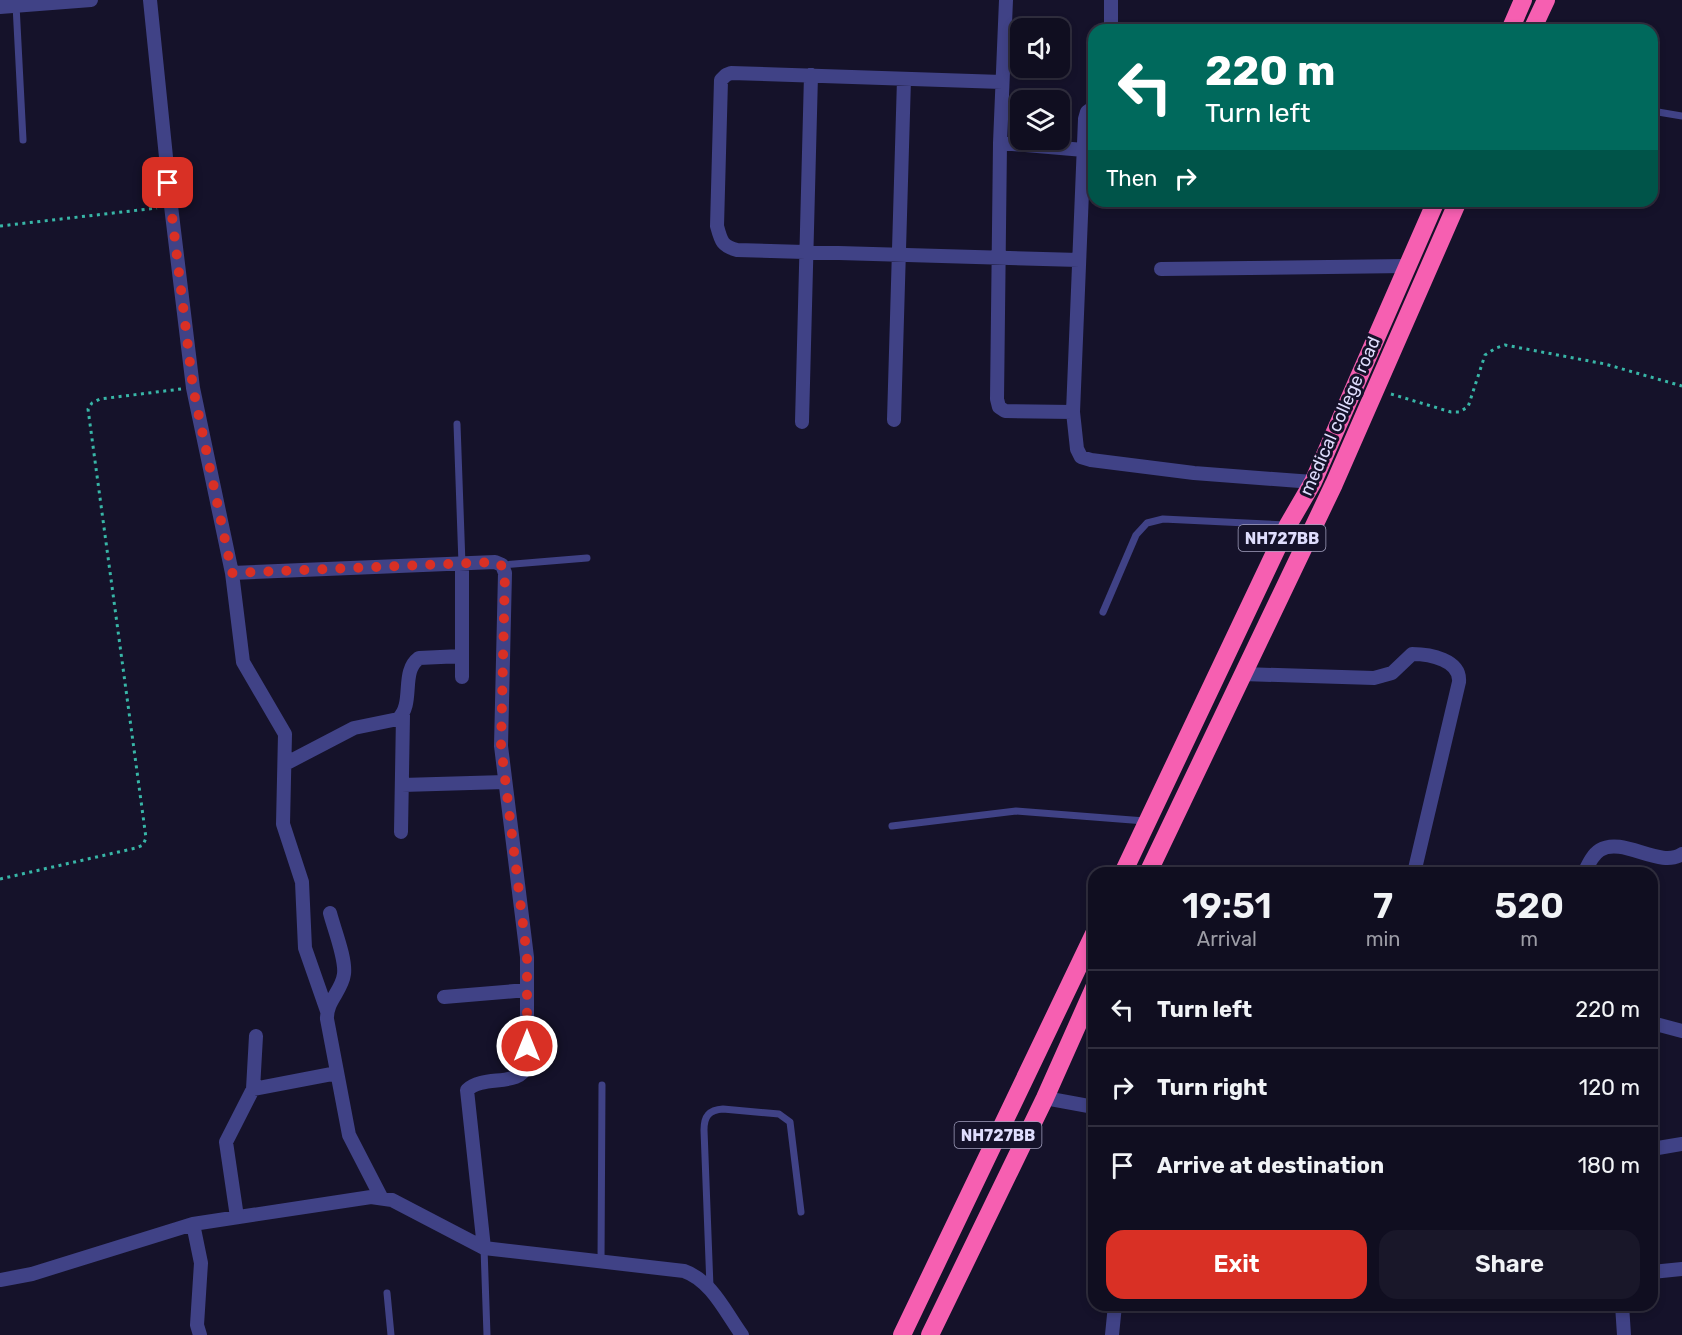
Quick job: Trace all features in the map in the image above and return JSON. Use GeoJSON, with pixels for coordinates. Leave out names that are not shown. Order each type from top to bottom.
{"type":"FeatureCollection","features":[{"type":"Feature","properties":{"kind":"highway"},"geometry":{"type":"LineString","coordinates":[[1513,24],[1523,0]]}},
{"type":"Feature","properties":{"kind":"highway"},"geometry":{"type":"LineString","coordinates":[[1535,24],[1546,0]]}},
{"type":"Feature","properties":{"kind":"highway","name":"NH727BB"},"geometry":{"type":"LineString","coordinates":[[1126,867],[1288,525],[1313,482],[1433,207]]}},
{"type":"Feature","properties":{"kind":"highway","name":"medical college road"},"geometry":{"type":"LineString","coordinates":[[1151,867],[1350,447],[1455,207]]}},
{"type":"Feature","properties":{"kind":"highway"},"geometry":{"type":"LineString","coordinates":[[1330,443],[1350,447]]}},
{"type":"Feature","properties":{"kind":"highway","name":"NH727BB"},"geometry":{"type":"LineString","coordinates":[[902,1335],[1088,947]]}},
{"type":"Feature","properties":{"kind":"highway","name":"NH727BB"},"geometry":{"type":"LineString","coordinates":[[930,1335],[1045,1098],[1088,1001]]}},
{"type":"Feature","properties":{"kind":"street"},"geometry":{"type":"LineString","coordinates":[[0,7],[91,0]]}},
{"type":"Feature","properties":{"kind":"street"},"geometry":{"type":"LineString","coordinates":[[150,0],[171,206],[193,388],[232,573],[243,662],[285,734],[283,824],[302,882],[306,948],[327,1011],[349,1135],[381,1197]]}},
{"type":"Feature","properties":{"kind":"street"},"geometry":{"type":"LineString","coordinates":[[1006,0],[1000,143],[997,399],[999,407],[1005,411],[1073,412]]}},
{"type":"Feature","properties":{"kind":"street"},"geometry":{"type":"LineString","coordinates":[[1111,0],[1111,24]]}},
{"type":"Feature","properties":{"kind":"street"},"geometry":{"type":"LineString","coordinates":[[1002,82],[811,75],[731,73],[726,75],[721,80],[717,226],[721,240],[727,247],[737,250],[1080,260]]}},
{"type":"Feature","properties":{"kind":"street"},"geometry":{"type":"LineString","coordinates":[[802,422],[811,75]]}},
{"type":"Feature","properties":{"kind":"street"},"geometry":{"type":"LineString","coordinates":[[894,420],[904,79]]}},
{"type":"Feature","properties":{"kind":"street"},"geometry":{"type":"LineString","coordinates":[[1088,111],[1084,150],[1073,412],[1077,449],[1081,457],[1194,473],[1313,482]]}},
{"type":"Feature","properties":{"kind":"street"},"geometry":{"type":"LineString","coordinates":[[1000,143],[1084,150]]}},
{"type":"Feature","properties":{"kind":"street"},"geometry":{"type":"LineString","coordinates":[[1161,269],[1407,266]]}},
{"type":"Feature","properties":{"kind":"street"},"geometry":{"type":"LineString","coordinates":[[232,573],[495,562],[502,566],[505,573],[500,738],[527,957],[527,1065],[519,1077],[479,1082],[467,1089],[484,1248]]}},
{"type":"Feature","properties":{"kind":"street"},"geometry":{"type":"LineString","coordinates":[[462,564],[462,677]]}},
{"type":"Feature","properties":{"kind":"street"},"geometry":{"type":"LineString","coordinates":[[1243,674],[1374,678],[1392,673],[1412,654],[1421,654],[1451,663],[1457,668],[1460,676],[1459,682],[1415,867]]}},
{"type":"Feature","properties":{"kind":"street"},"geometry":{"type":"LineString","coordinates":[[401,832],[403,715],[411,667],[414,661],[424,656],[462,656]]}},
{"type":"Feature","properties":{"kind":"street"},"geometry":{"type":"LineString","coordinates":[[285,764],[354,728],[399,719],[403,715]]}},
{"type":"Feature","properties":{"kind":"street"},"geometry":{"type":"LineString","coordinates":[[402,785],[505,782]]}},
{"type":"Feature","properties":{"kind":"street"},"geometry":{"type":"LineString","coordinates":[[1588,867],[1598,852],[1612,846],[1671,859],[1682,854]]}},
{"type":"Feature","properties":{"kind":"street"},"geometry":{"type":"LineString","coordinates":[[327,1011],[342,984],[344,974],[344,965],[330,913]]}},
{"type":"Feature","properties":{"kind":"street"},"geometry":{"type":"LineString","coordinates":[[444,997],[527,990]]}},
{"type":"Feature","properties":{"kind":"street"},"geometry":{"type":"LineString","coordinates":[[1658,1025],[1682,1031]]}},
{"type":"Feature","properties":{"kind":"street"},"geometry":{"type":"LineString","coordinates":[[237,1217],[226,1142],[253,1089],[256,1036]]}},
{"type":"Feature","properties":{"kind":"street"},"geometry":{"type":"LineString","coordinates":[[253,1089],[337,1073]]}},
{"type":"Feature","properties":{"kind":"street"},"geometry":{"type":"LineString","coordinates":[[1045,1098],[1088,1106]]}},
{"type":"Feature","properties":{"kind":"street"},"geometry":{"type":"LineString","coordinates":[[1658,1148],[1682,1144]]}},
{"type":"Feature","properties":{"kind":"street"},"geometry":{"type":"LineString","coordinates":[[0,1280],[32,1274],[193,1224],[381,1197],[392,1200],[484,1248],[684,1271],[700,1278],[742,1335]]}},
{"type":"Feature","properties":{"kind":"street"},"geometry":{"type":"LineString","coordinates":[[193,1224],[201,1263],[197,1325],[200,1335]]}},
{"type":"Feature","properties":{"kind":"street"},"geometry":{"type":"LineString","coordinates":[[1658,1271],[1682,1269]]}},
{"type":"Feature","properties":{"kind":"street"},"geometry":{"type":"LineString","coordinates":[[1112,1335],[1114,1311]]}},
{"type":"Feature","properties":{"kind":"street"},"geometry":{"type":"LineString","coordinates":[[1622,1311],[1624,1335]]}},
{"type":"Feature","properties":{"kind":"lane"},"geometry":{"type":"LineString","coordinates":[[16,5],[23,140]]}},
{"type":"Feature","properties":{"kind":"lane"},"geometry":{"type":"LineString","coordinates":[[1658,112],[1682,116]]}},
{"type":"Feature","properties":{"kind":"lane"},"geometry":{"type":"LineString","coordinates":[[457,424],[462,564]]}},
{"type":"Feature","properties":{"kind":"lane"},"geometry":{"type":"LineString","coordinates":[[1103,612],[1136,536],[1147,523],[1163,519],[1288,525]]}},
{"type":"Feature","properties":{"kind":"lane"},"geometry":{"type":"LineString","coordinates":[[502,566],[587,558]]}},
{"type":"Feature","properties":{"kind":"lane"},"geometry":{"type":"LineString","coordinates":[[892,826],[1016,811],[1147,821]]}},
{"type":"Feature","properties":{"kind":"lane"},"geometry":{"type":"LineString","coordinates":[[601,1262],[602,1086]]}},
{"type":"Feature","properties":{"kind":"lane"},"geometry":{"type":"LineString","coordinates":[[711,1291],[704,1130],[704,1120],[707,1114],[723,1109],[779,1114],[790,1122],[801,1212]]}},
{"type":"Feature","properties":{"kind":"lane"},"geometry":{"type":"LineString","coordinates":[[484,1248],[487,1335]]}},
{"type":"Feature","properties":{"kind":"lane"},"geometry":{"type":"LineString","coordinates":[[387,1293],[391,1335]]}},
{"type":"Feature","properties":{"kind":"path"},"geometry":{"type":"LineString","coordinates":[[0,226],[171,206]]}},
{"type":"Feature","properties":{"kind":"path"},"geometry":{"type":"LineString","coordinates":[[1375,390],[1451,412],[1459,412],[1468,407],[1485,355],[1505,345],[1605,364],[1682,386]]}},
{"type":"Feature","properties":{"kind":"path"},"geometry":{"type":"LineString","coordinates":[[0,879],[136,848],[143,845],[146,838],[88,409],[92,403],[100,399],[193,388]]}},
{"type":"Feature","properties":{"kind":"route"},"geometry":{"type":"LineString","coordinates":[[168,183],[193,388],[232,573],[495,562],[502,566],[505,573],[500,738],[527,957],[527,1046]]}}]}
